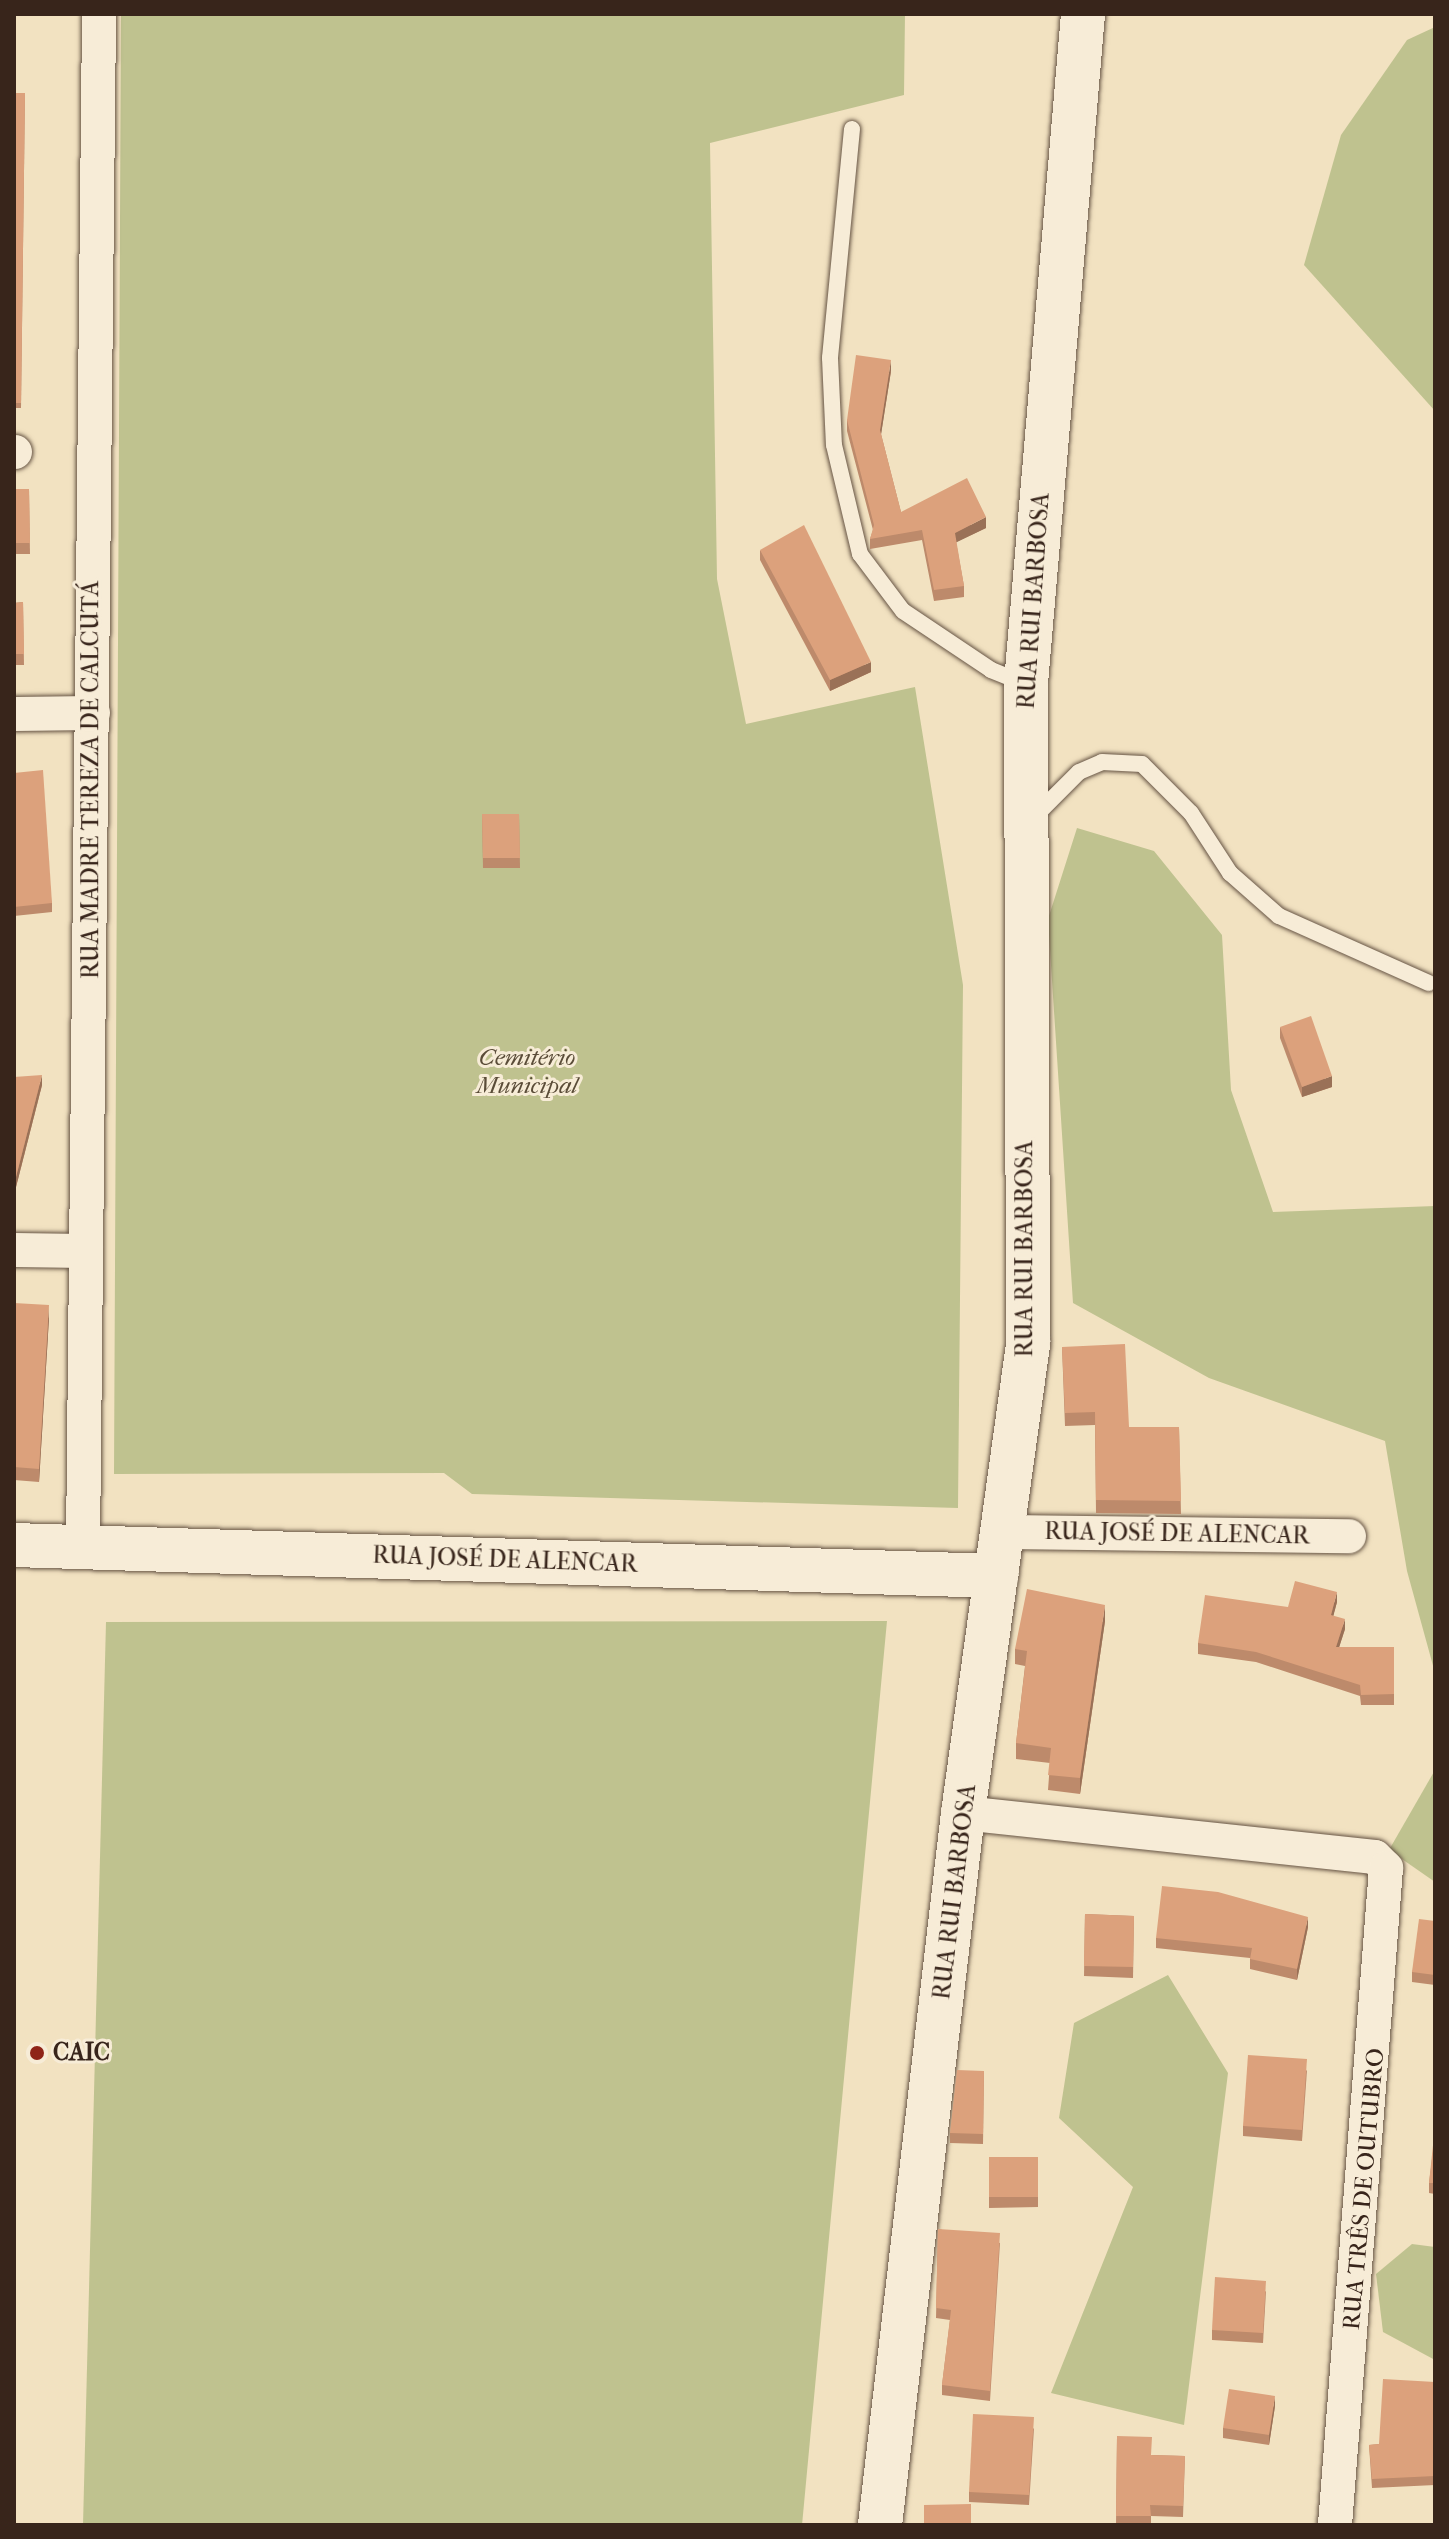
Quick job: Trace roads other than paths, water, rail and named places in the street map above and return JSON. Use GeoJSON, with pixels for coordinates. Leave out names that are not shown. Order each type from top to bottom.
{"type":"FeatureCollection","features":[{"type":"Feature","properties":{"kind":"main road","name":"RUA RUI BARBOSA"},"geometry":{"type":"LineString","coordinates":[[880,2525],[963,1813],[1028,1342],[1024,827],[1026,683],[1083,14]]}},
{"type":"Feature","properties":{"kind":"main road","name":"RUA JOSÉ DE ALENCAR"},"geometry":{"type":"LineString","coordinates":[[14,1545],[997,1576]]}},
{"type":"Feature","properties":{"kind":"street","name":"RUA MADRE TEREZA DE CALCUTÁ"},"geometry":{"type":"LineString","coordinates":[[83,1545],[99,14]]}},
{"type":"Feature","properties":{"kind":"street"},"geometry":{"type":"LineString","coordinates":[[14,714],[93,713]]}},
{"type":"Feature","properties":{"kind":"street"},"geometry":{"type":"LineString","coordinates":[[14,1250],[86,1251]]}},
{"type":"Feature","properties":{"kind":"street","name":"RUA JOSÉ DE ALENCAR"},"geometry":{"type":"LineString","coordinates":[[1004,1532],[1349,1536]]}},
{"type":"Feature","properties":{"kind":"street","name":"RUA TRÊS DE OUTUBRO"},"geometry":{"type":"LineString","coordinates":[[963,1813],[1375,1857],[1390,1880],[1335,2525]]}},
{"type":"Feature","properties":{"kind":"lane"},"geometry":{"type":"LineString","coordinates":[[852,129],[830,358],[834,445],[860,554],[903,611],[991,670],[1026,683]]}},
{"type":"Feature","properties":{"kind":"lane"},"geometry":{"type":"LineString","coordinates":[[1024,827],[1079,772],[1102,762],[1142,764],[1191,813],[1230,873],[1279,916],[1429,983]]}},
{"type":"Feature","properties":{"kind":"place","name":"CAIC"},"geometry":{"type":"Point","coordinates":[37,2053]}},
{"type":"Feature","properties":{"kind":"park label","name":"Cemitério Municipal"},"geometry":{"type":"Point","coordinates":[527,1072]}}]}
